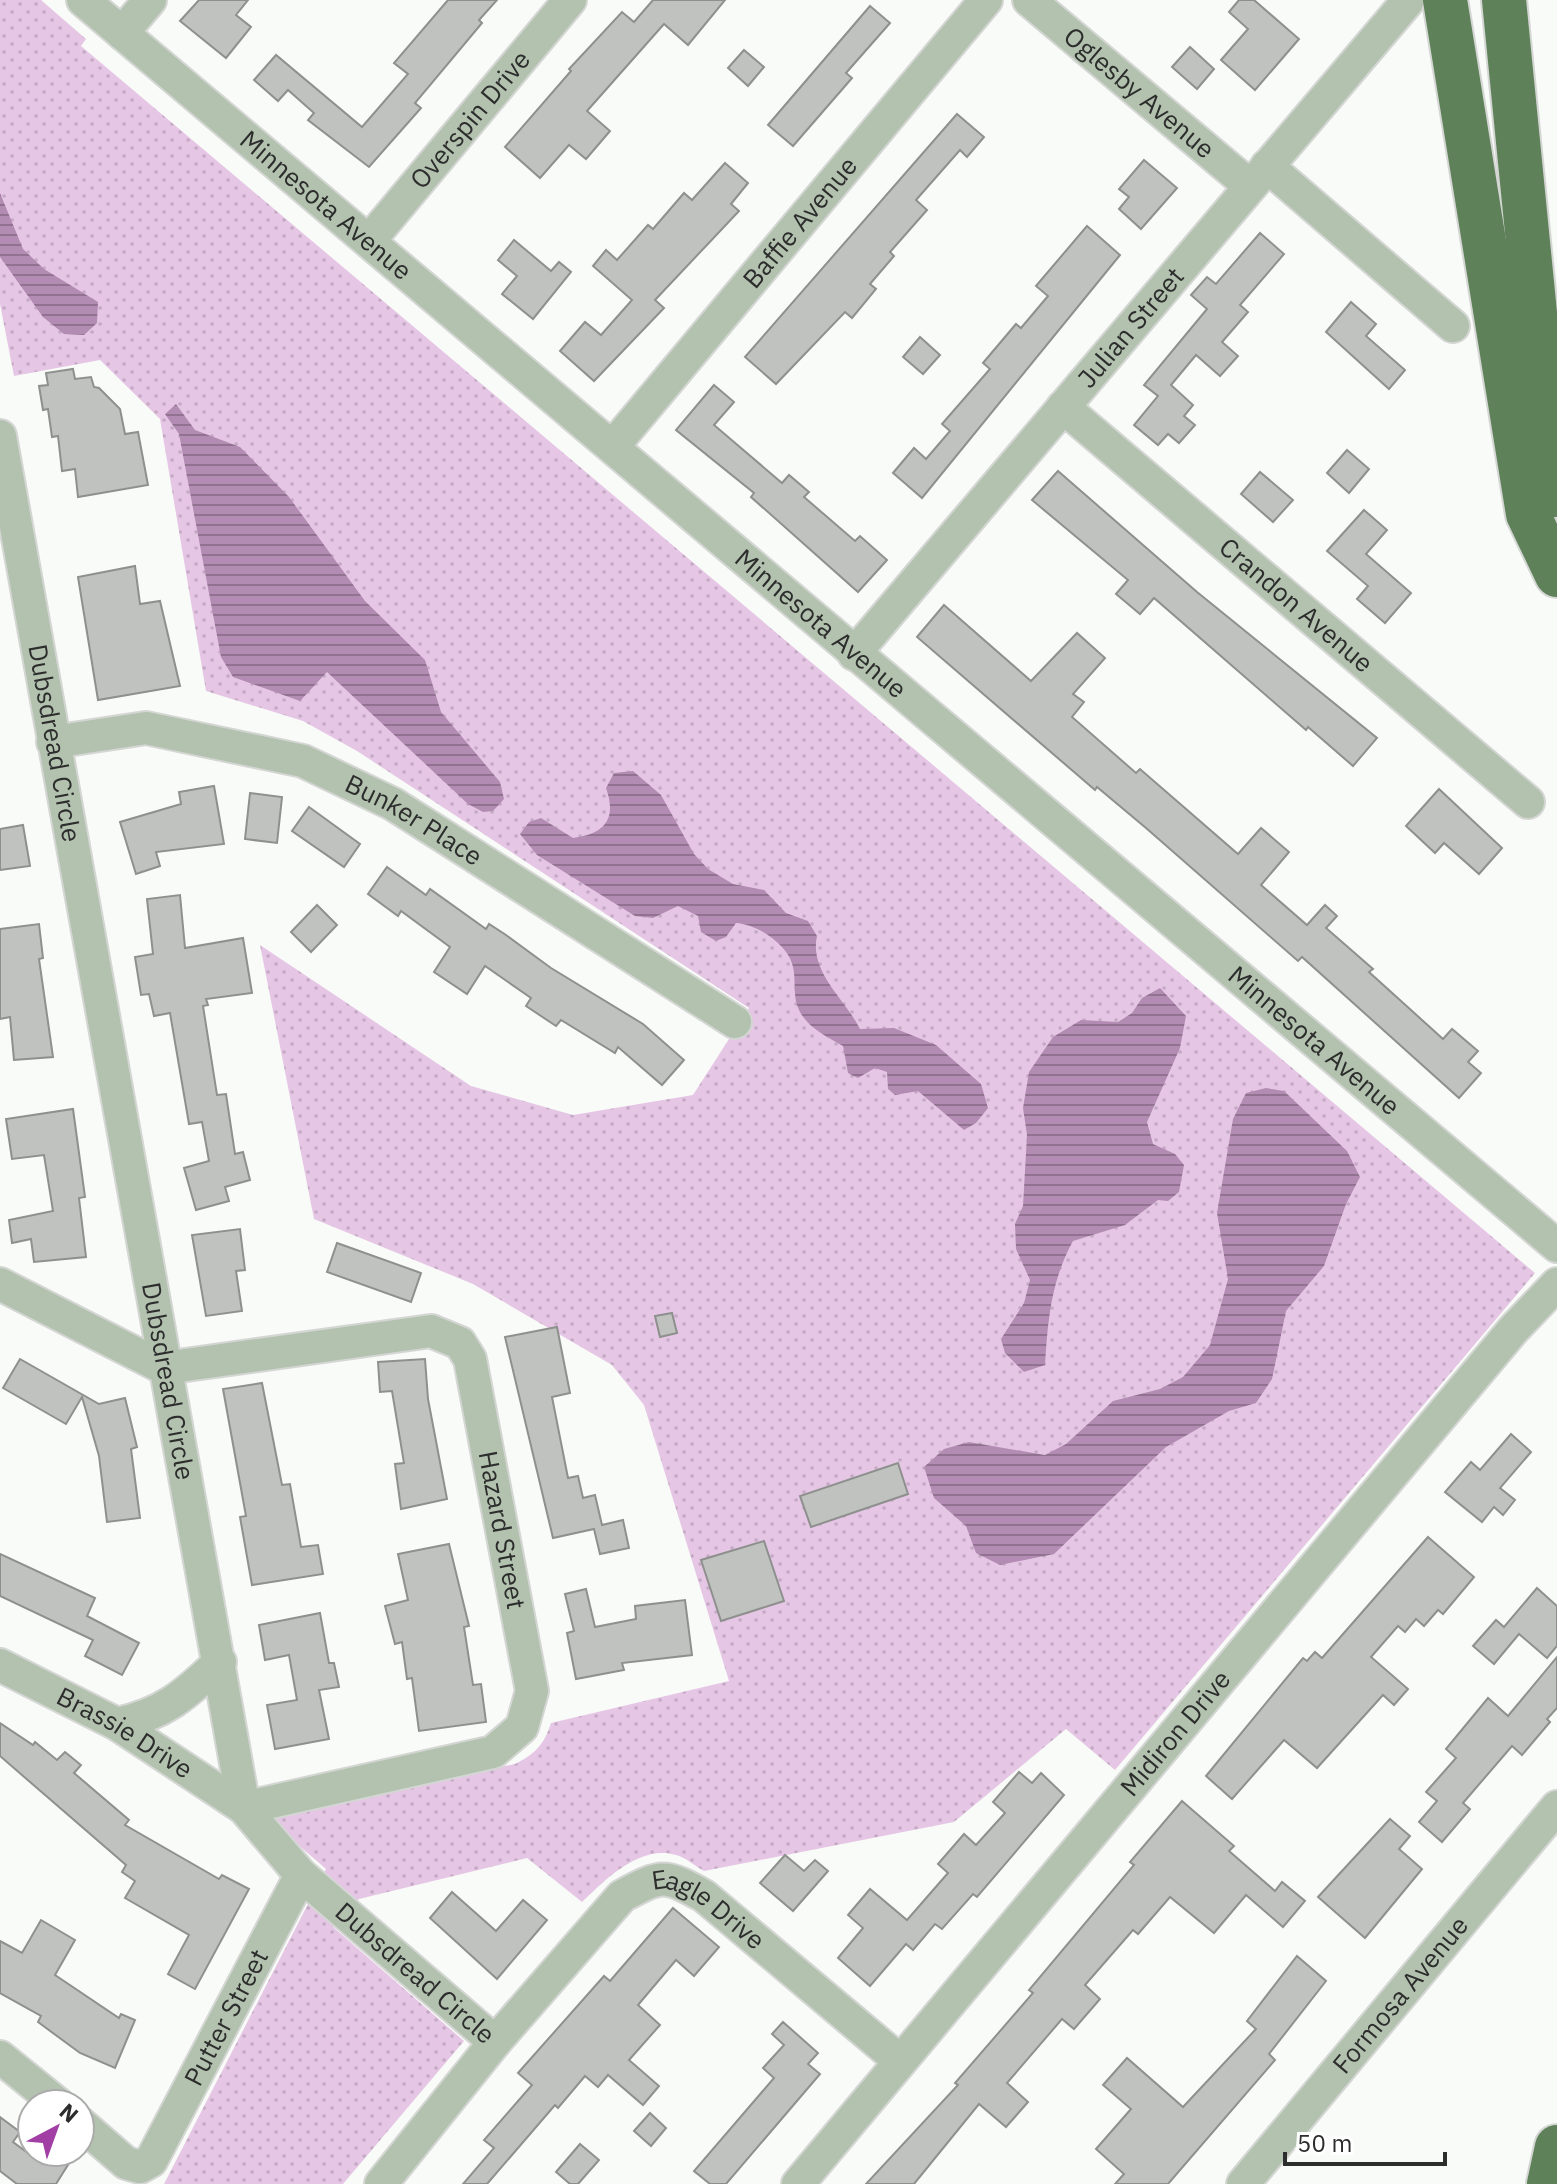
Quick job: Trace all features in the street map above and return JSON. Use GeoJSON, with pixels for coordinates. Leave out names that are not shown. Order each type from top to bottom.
{"type":"FeatureCollection","features":[{"type":"Feature","properties":{"kind":"highway"},"geometry":{"type":"LineString","coordinates":[[1504,0],[1557,539]]}},
{"type":"Feature","properties":{"kind":"highway"},"geometry":{"type":"LineString","coordinates":[[1426,1],[1528,514],[1557,575]]}},
{"type":"Feature","properties":{"kind":"highway"},"geometry":{"type":"LineString","coordinates":[[1549,2184],[1557,2147]]}},
{"type":"Feature","properties":{"kind":"street","name":"Minnesota Avenue"},"geometry":{"type":"LineString","coordinates":[[83,0],[614,445],[854,654],[1557,1246]]}},
{"type":"Feature","properties":{"kind":"street"},"geometry":{"type":"LineString","coordinates":[[122,33],[150,0]]}},
{"type":"Feature","properties":{"kind":"street","name":"Overspin Drive"},"geometry":{"type":"LineString","coordinates":[[369,241],[570,0]]}},
{"type":"Feature","properties":{"kind":"street","name":"Baffie Avenue"},"geometry":{"type":"LineString","coordinates":[[614,445],[986,0]]}},
{"type":"Feature","properties":{"kind":"street","name":"Oglesby Avenue"},"geometry":{"type":"LineString","coordinates":[[1029,0],[1453,326]]}},
{"type":"Feature","properties":{"kind":"street","name":"Julian Street"},"geometry":{"type":"LineString","coordinates":[[854,654],[1258,176],[1426,1]]}},
{"type":"Feature","properties":{"kind":"street","name":"Crandon Avenue"},"geometry":{"type":"LineString","coordinates":[[1063,407],[1528,802]]}},
{"type":"Feature","properties":{"kind":"street","name":"Dubsdread Circle"},"geometry":{"type":"LineString","coordinates":[[0,436],[244,1808],[301,1875],[495,2042],[381,2184]]}},
{"type":"Feature","properties":{"kind":"street","name":"Bunker Place"},"geometry":{"type":"LineString","coordinates":[[53,742],[146,728],[303,761],[393,804],[735,1022]]}},
{"type":"Feature","properties":{"kind":"street"},"geometry":{"type":"LineString","coordinates":[[0,1284],[164,1368]]}},
{"type":"Feature","properties":{"kind":"street","name":"Midiron Drive"},"geometry":{"type":"LineString","coordinates":[[798,2184],[1513,1330],[1557,1284]]}},
{"type":"Feature","properties":{"kind":"street","name":"Hazard Street"},"geometry":{"type":"LineString","coordinates":[[164,1368],[431,1331],[460,1343],[470,1359],[532,1691],[522,1727],[493,1752],[244,1808]]}},
{"type":"Feature","properties":{"kind":"street"},"geometry":{"type":"LineString","coordinates":[[117,1724],[152,1717],[186,1694],[220,1662]]}},
{"type":"Feature","properties":{"kind":"street","name":"Brassie Drive"},"geometry":{"type":"LineString","coordinates":[[0,1665],[117,1724],[244,1808]]}},
{"type":"Feature","properties":{"kind":"street","name":"Formosa Avenue"},"geometry":{"type":"LineString","coordinates":[[1243,2184],[1557,1807]]}},
{"type":"Feature","properties":{"kind":"street","name":"Putter Street"},"geometry":{"type":"LineString","coordinates":[[96,2137],[126,2163],[140,2167],[151,2161],[301,1875]]}},
{"type":"Feature","properties":{"kind":"street","name":"Eagle Drive"},"geometry":{"type":"LineString","coordinates":[[495,2042],[622,1896],[650,1881],[670,1877],[704,1896],[900,2061]]}},
{"type":"Feature","properties":{"kind":"street"},"geometry":{"type":"LineString","coordinates":[[0,2057],[38,2088]]}},
{"type":"Feature","properties":{"kind":"shaded area"},"geometry":{"type":"Polygon","coordinates":[[[0,0],[41,0],[86,39],[81,46],[1535,1273],[1115,1770],[1066,1729],[954,1822],[704,1871],[676,1855],[649,1855],[624,1866],[582,1902],[527,1858],[359,1899],[333,1927],[464,2041],[343,2184],[164,2184],[326,1869],[266,1817],[515,1764],[538,1748],[551,1723],[729,1681],[644,1405],[612,1365],[473,1284],[314,1219],[260,945],[471,1086],[573,1115],[693,1095],[749,1008],[357,751],[303,721],[206,691],[160,419],[100,360],[14,376],[0,304],[0,0]]]}},
{"type":"Feature","properties":{"kind":"shaded area"},"geometry":{"type":"Polygon","coordinates":[[[0,193],[23,249],[44,269],[98,302],[97,323],[84,335],[64,334],[43,317],[0,257],[0,193]]]}},
{"type":"Feature","properties":{"kind":"shaded area"},"geometry":{"type":"Polygon","coordinates":[[[176,404],[195,430],[240,447],[289,497],[365,601],[425,660],[441,712],[500,782],[504,799],[493,811],[483,812],[468,804],[327,672],[300,701],[233,677],[221,657],[179,434],[165,414],[176,404]]]}},
{"type":"Feature","properties":{"kind":"shaded area"},"geometry":{"type":"Polygon","coordinates":[[[633,771],[661,795],[694,854],[708,869],[733,884],[764,890],[786,913],[808,921],[817,936],[818,962],[823,973],[860,1029],[894,1028],[936,1045],[981,1084],[988,1108],[976,1123],[964,1130],[918,1091],[895,1095],[888,1089],[887,1072],[875,1068],[858,1078],[848,1073],[843,1046],[816,1029],[800,1012],[790,959],[771,937],[753,927],[736,923],[726,937],[716,941],[701,932],[698,916],[678,906],[653,918],[635,916],[537,855],[520,834],[529,822],[541,818],[573,838],[593,833],[606,823],[609,816],[606,788],[614,773],[633,771]]]}},
{"type":"Feature","properties":{"kind":"shaded area"},"geometry":{"type":"Polygon","coordinates":[[[1160,988],[1186,1016],[1180,1048],[1147,1122],[1153,1144],[1175,1154],[1184,1165],[1179,1192],[1168,1201],[1158,1200],[1125,1225],[1073,1241],[1055,1286],[1045,1365],[1024,1372],[1005,1353],[1001,1339],[1024,1303],[1030,1280],[1016,1249],[1015,1224],[1023,1206],[1027,1135],[1023,1108],[1029,1072],[1053,1037],[1081,1020],[1118,1022],[1132,1013],[1142,998],[1160,988]]]}},
{"type":"Feature","properties":{"kind":"shaded area"},"geometry":{"type":"Polygon","coordinates":[[[1266,1088],[1284,1091],[1347,1151],[1360,1177],[1346,1204],[1324,1266],[1286,1311],[1272,1379],[1256,1403],[1229,1411],[1166,1447],[1054,1554],[1000,1565],[976,1553],[966,1526],[934,1498],[924,1467],[944,1449],[969,1442],[1045,1455],[1066,1444],[1113,1401],[1160,1389],[1183,1377],[1210,1345],[1228,1279],[1217,1213],[1233,1119],[1246,1093],[1266,1088]]]}},
{"type":"Feature","properties":{"kind":"building"},"geometry":{"type":"Polygon","coordinates":[[[199,0],[248,0],[236,15],[251,27],[226,58],[180,21],[199,0]]]}},
{"type":"Feature","properties":{"kind":"building"},"geometry":{"type":"Polygon","coordinates":[[[448,0],[497,0],[479,20],[482,23],[415,103],[421,108],[369,167],[308,120],[314,113],[288,90],[278,101],[254,80],[276,55],[362,127],[408,74],[394,63],[448,0]]]}},
{"type":"Feature","properties":{"kind":"building"},"geometry":{"type":"Polygon","coordinates":[[[653,0],[725,0],[688,45],[664,24],[587,111],[610,131],[586,159],[569,145],[540,178],[505,147],[571,71],[569,69],[622,12],[634,22],[653,0]]]}},
{"type":"Feature","properties":{"kind":"building"},"geometry":{"type":"Polygon","coordinates":[[[1239,0],[1254,0],[1299,39],[1255,90],[1221,60],[1248,29],[1229,12],[1239,0]]]}},
{"type":"Feature","properties":{"kind":"building"},"geometry":{"type":"Polygon","coordinates":[[[870,6],[890,23],[846,73],[852,78],[793,146],[768,125],[870,6]]]}},
{"type":"Feature","properties":{"kind":"building"},"geometry":{"type":"Polygon","coordinates":[[[1190,47],[1214,69],[1197,89],[1172,67],[1190,47]]]}},
{"type":"Feature","properties":{"kind":"building"},"geometry":{"type":"Polygon","coordinates":[[[744,50],[764,67],[748,86],[728,68],[744,50]]]}},
{"type":"Feature","properties":{"kind":"building"},"geometry":{"type":"Polygon","coordinates":[[[957,114],[984,137],[967,157],[960,150],[916,200],[927,210],[890,252],[894,256],[870,284],[876,289],[852,318],[845,312],[776,384],[745,357],[957,114]]]}},
{"type":"Feature","properties":{"kind":"building"},"geometry":{"type":"Polygon","coordinates":[[[1144,160],[1177,188],[1141,229],[1119,209],[1129,197],[1119,189],[1144,160]]]}},
{"type":"Feature","properties":{"kind":"building"},"geometry":{"type":"Polygon","coordinates":[[[725,163],[748,183],[731,204],[739,211],[655,300],[664,308],[594,381],[560,351],[585,322],[601,335],[632,300],[593,266],[606,250],[617,260],[648,225],[653,229],[684,193],[692,200],[725,163]]]}},
{"type":"Feature","properties":{"kind":"building"},"geometry":{"type":"Polygon","coordinates":[[[1087,226],[1120,255],[922,498],[893,473],[914,448],[926,459],[950,431],[942,424],[990,369],[983,363],[1016,324],[1021,328],[1048,296],[1036,286],[1087,226]]]}},
{"type":"Feature","properties":{"kind":"building"},"geometry":{"type":"Polygon","coordinates":[[[1260,233],[1284,254],[1240,305],[1248,312],[1222,342],[1238,356],[1220,376],[1196,355],[1171,385],[1193,405],[1184,416],[1195,425],[1179,443],[1168,434],[1158,445],[1134,425],[1158,396],[1144,385],[1207,309],[1191,295],[1207,277],[1216,284],[1260,233]]]}},
{"type":"Feature","properties":{"kind":"building"},"geometry":{"type":"Polygon","coordinates":[[[514,240],[551,271],[559,262],[571,272],[533,319],[502,294],[517,276],[498,260],[514,240]]]}},
{"type":"Feature","properties":{"kind":"building"},"geometry":{"type":"Polygon","coordinates":[[[1351,302],[1376,324],[1366,336],[1405,370],[1389,389],[1326,332],[1351,302]]]}},
{"type":"Feature","properties":{"kind":"building"},"geometry":{"type":"Polygon","coordinates":[[[920,337],[940,355],[923,374],[903,357],[920,337]]]}},
{"type":"Feature","properties":{"kind":"building"},"geometry":{"type":"Polygon","coordinates":[[[73,369],[75,379],[91,377],[94,387],[99,388],[120,409],[125,434],[138,432],[148,485],[78,497],[75,469],[62,471],[58,436],[52,437],[48,409],[43,410],[39,386],[48,385],[46,373],[73,369]]]}},
{"type":"Feature","properties":{"kind":"building"},"geometry":{"type":"Polygon","coordinates":[[[714,385],[734,402],[714,425],[782,483],[789,475],[809,492],[804,497],[855,541],[860,536],[887,560],[858,592],[751,497],[754,493],[676,430],[714,385]]]}},
{"type":"Feature","properties":{"kind":"building"},"geometry":{"type":"Polygon","coordinates":[[[1347,450],[1369,469],[1349,493],[1327,473],[1347,450]]]}},
{"type":"Feature","properties":{"kind":"building"},"geometry":{"type":"Polygon","coordinates":[[[1058,471],[1197,592],[1377,738],[1353,766],[1308,727],[1306,730],[1154,598],[1140,614],[1116,594],[1128,580],[1032,500],[1058,471]]]}},
{"type":"Feature","properties":{"kind":"building"},"geometry":{"type":"Polygon","coordinates":[[[1260,472],[1293,500],[1273,522],[1241,494],[1260,472]]]}},
{"type":"Feature","properties":{"kind":"building"},"geometry":{"type":"Polygon","coordinates":[[[1364,510],[1387,530],[1366,554],[1411,593],[1385,623],[1357,599],[1368,586],[1327,551],[1364,510]]]}},
{"type":"Feature","properties":{"kind":"building"},"geometry":{"type":"Polygon","coordinates":[[[135,566],[140,604],[160,601],[180,686],[98,700],[78,577],[135,566]]]}},
{"type":"Feature","properties":{"kind":"building"},"geometry":{"type":"Polygon","coordinates":[[[944,605],[1031,681],[1077,633],[1105,658],[1073,694],[1084,702],[1072,717],[1136,773],[1140,769],[1238,854],[1261,828],[1289,852],[1261,885],[1307,925],[1325,905],[1337,916],[1326,928],[1373,969],[1369,972],[1443,1039],[1452,1029],[1478,1051],[1468,1062],[1481,1073],[1459,1098],[1302,957],[1298,961],[1146,828],[1097,787],[1095,790],[917,637],[944,605]]]}},
{"type":"Feature","properties":{"kind":"building"},"geometry":{"type":"Polygon","coordinates":[[[214,786],[224,844],[156,852],[160,866],[136,874],[120,822],[181,804],[179,792],[214,786]]]}},
{"type":"Feature","properties":{"kind":"building"},"geometry":{"type":"Polygon","coordinates":[[[1439,789],[1502,848],[1479,874],[1444,843],[1435,853],[1406,826],[1439,789]]]}},
{"type":"Feature","properties":{"kind":"building"},"geometry":{"type":"Polygon","coordinates":[[[250,793],[282,797],[277,843],[245,839],[250,793]]]}},
{"type":"Feature","properties":{"kind":"building"},"geometry":{"type":"Polygon","coordinates":[[[309,807],[360,844],[344,867],[292,831],[309,807]]]}},
{"type":"Feature","properties":{"kind":"building"},"geometry":{"type":"Polygon","coordinates":[[[23,825],[30,866],[0,870],[0,829],[23,825]]]}},
{"type":"Feature","properties":{"kind":"building"},"geometry":{"type":"Polygon","coordinates":[[[387,867],[426,895],[430,889],[486,929],[489,924],[551,968],[643,1024],[684,1060],[662,1085],[618,1047],[615,1053],[561,1020],[556,1026],[526,1006],[531,998],[485,966],[467,994],[434,972],[450,947],[401,911],[398,916],[368,894],[387,867]]]}},
{"type":"Feature","properties":{"kind":"building"},"geometry":{"type":"Polygon","coordinates":[[[180,895],[185,948],[243,938],[252,993],[206,999],[208,1005],[203,1006],[217,1095],[226,1094],[235,1154],[243,1152],[250,1180],[225,1187],[229,1201],[196,1210],[184,1168],[209,1161],[202,1122],[189,1124],[170,1013],[154,1016],[149,994],[141,995],[135,957],[153,954],[147,899],[180,895]]]}},
{"type":"Feature","properties":{"kind":"building"},"geometry":{"type":"Polygon","coordinates":[[[317,905],[337,925],[311,952],[291,932],[317,905]]]}},
{"type":"Feature","properties":{"kind":"building"},"geometry":{"type":"Polygon","coordinates":[[[39,924],[43,958],[39,959],[53,1057],[14,1060],[10,1017],[0,1019],[0,929],[39,924]]]}},
{"type":"Feature","properties":{"kind":"building"},"geometry":{"type":"Polygon","coordinates":[[[73,1109],[85,1197],[79,1198],[86,1257],[34,1262],[31,1239],[12,1243],[9,1220],[53,1211],[44,1155],[12,1159],[6,1119],[73,1109]]]}},
{"type":"Feature","properties":{"kind":"building"},"geometry":{"type":"Polygon","coordinates":[[[240,1229],[245,1270],[236,1271],[242,1311],[206,1316],[192,1235],[240,1229]]]}},
{"type":"Feature","properties":{"kind":"building"},"geometry":{"type":"Polygon","coordinates":[[[337,1243],[421,1273],[411,1302],[327,1272],[337,1243]]]}},
{"type":"Feature","properties":{"kind":"building"},"geometry":{"type":"Polygon","coordinates":[[[672,1313],[677,1333],[660,1337],[655,1316],[672,1313]]]}},
{"type":"Feature","properties":{"kind":"building"},"geometry":{"type":"Polygon","coordinates":[[[557,1327],[570,1393],[552,1397],[568,1478],[578,1476],[583,1498],[595,1495],[602,1525],[623,1520],[629,1548],[600,1554],[594,1529],[553,1538],[505,1337],[557,1327]]]}},
{"type":"Feature","properties":{"kind":"building"},"geometry":{"type":"Polygon","coordinates":[[[20,1359],[99,1404],[125,1398],[137,1447],[131,1449],[140,1518],[107,1522],[99,1456],[82,1397],[66,1424],[3,1388],[20,1359]]]}},
{"type":"Feature","properties":{"kind":"building"},"geometry":{"type":"Polygon","coordinates":[[[425,1359],[428,1399],[447,1499],[401,1509],[395,1464],[404,1463],[392,1391],[380,1392],[378,1362],[425,1359]]]}},
{"type":"Feature","properties":{"kind":"building"},"geometry":{"type":"Polygon","coordinates":[[[262,1383],[282,1485],[290,1484],[301,1547],[318,1545],[323,1574],[252,1585],[240,1517],[246,1516],[223,1389],[262,1383]]]}},
{"type":"Feature","properties":{"kind":"building"},"geometry":{"type":"Polygon","coordinates":[[[1511,1434],[1531,1452],[1500,1488],[1515,1500],[1503,1515],[1494,1507],[1482,1522],[1445,1492],[1471,1462],[1480,1470],[1511,1434]]]}},
{"type":"Feature","properties":{"kind":"building"},"geometry":{"type":"Polygon","coordinates":[[[898,1463],[908,1494],[811,1527],[800,1496],[898,1463]]]}},
{"type":"Feature","properties":{"kind":"building"},"geometry":{"type":"Polygon","coordinates":[[[1428,1537],[1474,1577],[1443,1614],[1438,1610],[1424,1626],[1416,1619],[1405,1632],[1398,1626],[1371,1657],[1408,1689],[1394,1705],[1383,1695],[1317,1768],[1284,1740],[1232,1799],[1206,1776],[1303,1658],[1307,1661],[1315,1652],[1322,1658],[1428,1537]]]}},
{"type":"Feature","properties":{"kind":"building"},"geometry":{"type":"Polygon","coordinates":[[[764,1541],[784,1601],[721,1621],[701,1560],[764,1541]]]}},
{"type":"Feature","properties":{"kind":"building"},"geometry":{"type":"Polygon","coordinates":[[[449,1544],[469,1626],[464,1627],[473,1685],[481,1684],[486,1722],[419,1731],[412,1678],[407,1679],[402,1642],[395,1644],[385,1606],[408,1600],[398,1554],[449,1544]]]}},
{"type":"Feature","properties":{"kind":"building"},"geometry":{"type":"Polygon","coordinates":[[[0,1554],[95,1598],[87,1616],[139,1643],[122,1675],[85,1656],[93,1640],[0,1596],[0,1554]]]}},
{"type":"Feature","properties":{"kind":"building"},"geometry":{"type":"Polygon","coordinates":[[[1537,1588],[1557,1606],[1557,1646],[1547,1658],[1519,1634],[1494,1664],[1473,1646],[1496,1620],[1504,1627],[1537,1588]]]}},
{"type":"Feature","properties":{"kind":"building"},"geometry":{"type":"Polygon","coordinates":[[[586,1589],[595,1627],[636,1619],[635,1606],[685,1600],[692,1655],[622,1663],[624,1670],[576,1679],[567,1633],[574,1631],[565,1594],[586,1589]]]}},
{"type":"Feature","properties":{"kind":"building"},"geometry":{"type":"Polygon","coordinates":[[[320,1613],[329,1663],[334,1663],[339,1687],[319,1690],[329,1739],[275,1749],[267,1705],[297,1700],[289,1655],[265,1660],[259,1625],[320,1613]]]}},
{"type":"Feature","properties":{"kind":"building"},"geometry":{"type":"Polygon","coordinates":[[[1557,1657],[1557,1708],[1547,1719],[1550,1722],[1522,1755],[1512,1746],[1463,1803],[1470,1809],[1442,1842],[1419,1822],[1437,1801],[1426,1792],[1456,1758],[1446,1749],[1488,1698],[1508,1716],[1557,1657]]]}},
{"type":"Feature","properties":{"kind":"building"},"geometry":{"type":"Polygon","coordinates":[[[0,1723],[33,1745],[35,1742],[57,1760],[65,1752],[81,1765],[74,1773],[129,1820],[125,1825],[219,1879],[222,1875],[249,1889],[195,1989],[168,1974],[189,1935],[125,1898],[135,1881],[122,1872],[126,1865],[0,1756],[0,1723]]]}},
{"type":"Feature","properties":{"kind":"building"},"geometry":{"type":"Polygon","coordinates":[[[1019,1772],[1032,1783],[1041,1773],[1064,1795],[977,1897],[973,1894],[942,1929],[935,1924],[913,1950],[906,1944],[870,1986],[838,1958],[863,1928],[848,1915],[870,1889],[907,1920],[948,1873],[938,1864],[964,1834],[976,1845],[1005,1813],[993,1802],[1019,1772]]]}},
{"type":"Feature","properties":{"kind":"building"},"geometry":{"type":"Polygon","coordinates":[[[1182,1801],[1234,1846],[1229,1851],[1275,1891],[1282,1882],[1305,1901],[1283,1927],[1246,1895],[1214,1933],[1170,1897],[1138,1934],[1133,1930],[1085,1985],[1100,1999],[1074,2029],[1062,2019],[1007,2083],[1028,2102],[1006,2127],[979,2104],[914,2184],[866,2184],[958,2085],[955,2083],[1033,1993],[1029,1990],[1134,1865],[1130,1862],[1182,1801]]]}},
{"type":"Feature","properties":{"kind":"building"},"geometry":{"type":"Polygon","coordinates":[[[1390,1819],[1410,1836],[1399,1849],[1422,1869],[1365,1938],[1318,1897],[1390,1819]]]}},
{"type":"Feature","properties":{"kind":"building"},"geometry":{"type":"Polygon","coordinates":[[[785,1855],[804,1871],[815,1860],[828,1871],[793,1911],[760,1883],[785,1855]]]}},
{"type":"Feature","properties":{"kind":"building"},"geometry":{"type":"Polygon","coordinates":[[[452,1892],[496,1931],[523,1900],[547,1920],[497,1979],[430,1918],[452,1892]]]}},
{"type":"Feature","properties":{"kind":"building"},"geometry":{"type":"Polygon","coordinates":[[[673,1908],[719,1947],[694,1976],[676,1960],[638,2005],[660,2025],[629,2060],[659,2086],[643,2105],[608,2075],[598,2087],[585,2076],[558,2108],[555,2105],[487,2184],[463,2184],[494,2148],[484,2140],[532,2085],[518,2073],[604,1976],[610,1981],[673,1908]]]}},
{"type":"Feature","properties":{"kind":"building"},"geometry":{"type":"Polygon","coordinates":[[[41,1920],[75,1940],[55,1975],[119,2018],[121,2014],[135,2020],[115,2068],[80,2053],[38,2022],[41,2016],[0,1993],[0,1941],[22,1953],[41,1920]]]}},
{"type":"Feature","properties":{"kind":"building"},"geometry":{"type":"Polygon","coordinates":[[[1297,1956],[1326,1981],[1269,2054],[1275,2060],[1168,2184],[1115,2184],[1124,2174],[1096,2149],[1131,2109],[1103,2085],[1127,2058],[1183,2107],[1256,2029],[1247,2021],[1297,1956]]]}},
{"type":"Feature","properties":{"kind":"building"},"geometry":{"type":"Polygon","coordinates":[[[783,2022],[818,2053],[808,2064],[820,2074],[726,2184],[710,2184],[694,2171],[774,2078],[763,2068],[784,2045],[772,2034],[783,2022]]]}},
{"type":"Feature","properties":{"kind":"building"},"geometry":{"type":"Polygon","coordinates":[[[650,2113],[666,2128],[651,2146],[634,2131],[650,2113]]]}},
{"type":"Feature","properties":{"kind":"building"},"geometry":{"type":"Polygon","coordinates":[[[0,2117],[16,2129],[13,2142],[16,2144],[16,2168],[66,2168],[56,2184],[17,2184],[0,2171],[0,2117]]]}},
{"type":"Feature","properties":{"kind":"building"},"geometry":{"type":"Polygon","coordinates":[[[580,2144],[599,2160],[578,2184],[570,2184],[556,2172],[580,2144]]]}}]}
